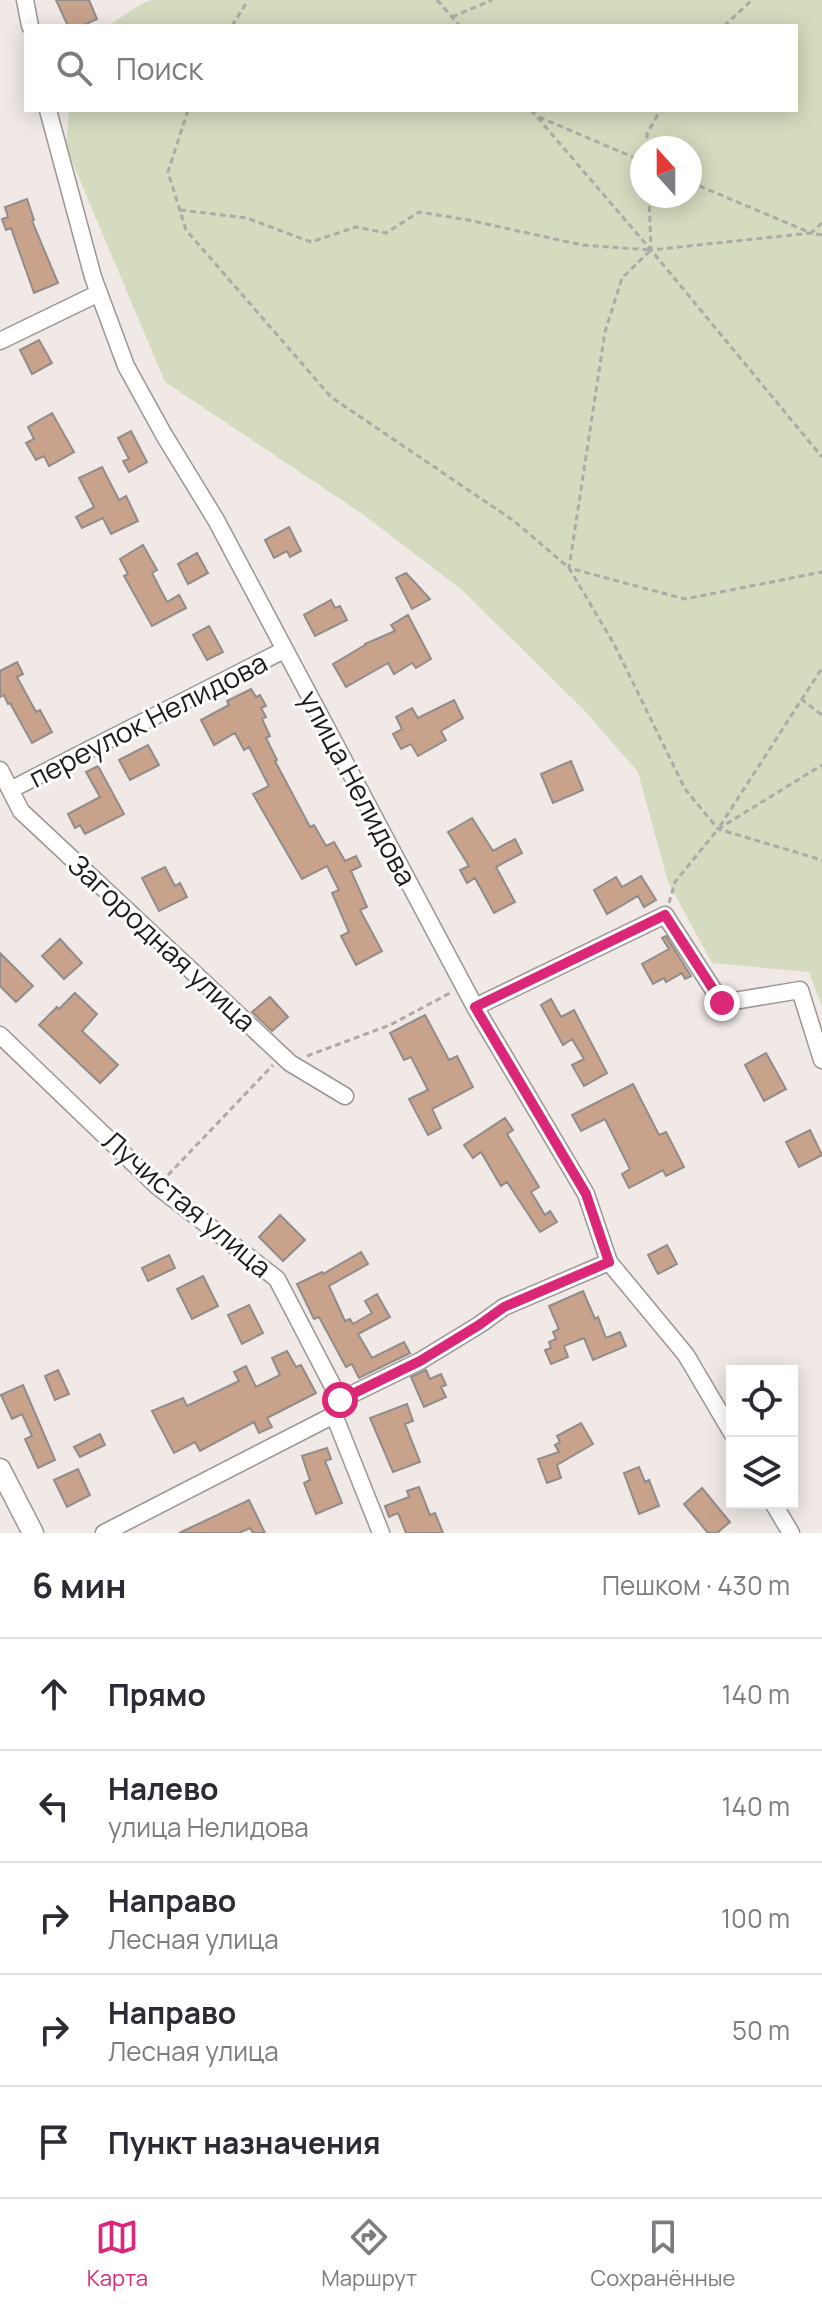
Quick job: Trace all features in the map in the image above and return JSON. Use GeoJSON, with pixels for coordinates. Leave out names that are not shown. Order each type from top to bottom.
{"type":"FeatureCollection","features":[{"type":"Feature","properties":{"kind":"street"},"geometry":{"type":"LineString","coordinates":[[25,0],[30,24]]}},
{"type":"Feature","properties":{"kind":"street","name":"улица Нелидова"},"geometry":{"type":"LineString","coordinates":[[49,112],[93,277],[126,366],[216,520],[475,1007],[586,1194],[609,1262],[686,1355],[726,1423]]}},
{"type":"Feature","properties":{"kind":"street"},"geometry":{"type":"LineString","coordinates":[[0,341],[99,293]]}},
{"type":"Feature","properties":{"kind":"street","name":"переулок Нелидова"},"geometry":{"type":"LineString","coordinates":[[12,789],[284,650]]}},
{"type":"Feature","properties":{"kind":"street","name":"Загородная улица"},"geometry":{"type":"LineString","coordinates":[[0,770],[21,811],[290,1063],[345,1096]]}},
{"type":"Feature","properties":{"kind":"street"},"geometry":{"type":"LineString","coordinates":[[475,1007],[665,915],[722,1003],[800,990],[822,1060]]}},
{"type":"Feature","properties":{"kind":"street","name":"Лучистая улица"},"geometry":{"type":"LineString","coordinates":[[0,1035],[157,1186],[277,1279],[337,1408],[381,1533]]}},
{"type":"Feature","properties":{"kind":"street"},"geometry":{"type":"LineString","coordinates":[[104,1533],[337,1408],[420,1361],[504,1307],[609,1262]]}},
{"type":"Feature","properties":{"kind":"street"},"geometry":{"type":"LineString","coordinates":[[0,1469],[33,1533]]}},
{"type":"Feature","properties":{"kind":"street"},"geometry":{"type":"LineString","coordinates":[[777,1509],[791,1533]]}},
{"type":"Feature","properties":{"kind":"path"},"geometry":{"type":"LineString","coordinates":[[233,24],[248,0]]}},
{"type":"Feature","properties":{"kind":"path"},"geometry":{"type":"LineString","coordinates":[[437,0],[458,24]]}},
{"type":"Feature","properties":{"kind":"path"},"geometry":{"type":"LineString","coordinates":[[452,17],[492,0]]}},
{"type":"Feature","properties":{"kind":"path"},"geometry":{"type":"LineString","coordinates":[[726,24],[752,0]]}},
{"type":"Feature","properties":{"kind":"path"},"geometry":{"type":"LineString","coordinates":[[187,112],[168,172],[186,230],[331,397],[514,521],[569,568],[614,644],[685,789],[718,829],[822,860]]}},
{"type":"Feature","properties":{"kind":"path"},"geometry":{"type":"LineString","coordinates":[[533,112],[822,457]]}},
{"type":"Feature","properties":{"kind":"path"},"geometry":{"type":"LineString","coordinates":[[647,136],[659,112]]}},
{"type":"Feature","properties":{"kind":"path"},"geometry":{"type":"LineString","coordinates":[[536,116],[630,156]]}},
{"type":"Feature","properties":{"kind":"path"},"geometry":{"type":"LineString","coordinates":[[702,187],[822,235]]}},
{"type":"Feature","properties":{"kind":"path"},"geometry":{"type":"LineString","coordinates":[[569,568],[605,332],[622,278],[651,250],[649,208]]}},
{"type":"Feature","properties":{"kind":"path"},"geometry":{"type":"LineString","coordinates":[[180,210],[247,218],[311,242],[356,227],[386,233],[419,212],[582,245],[651,250],[811,233],[822,223]]}},
{"type":"Feature","properties":{"kind":"path"},"geometry":{"type":"LineString","coordinates":[[569,568],[685,599],[822,572]]}},
{"type":"Feature","properties":{"kind":"path"},"geometry":{"type":"LineString","coordinates":[[665,915],[675,882],[718,829],[822,668]]}},
{"type":"Feature","properties":{"kind":"path"},"geometry":{"type":"LineString","coordinates":[[801,699],[822,715]]}},
{"type":"Feature","properties":{"kind":"path"},"geometry":{"type":"LineString","coordinates":[[718,829],[822,765]]}},
{"type":"Feature","properties":{"kind":"green space"},"geometry":{"type":"Polygon","coordinates":[[[152,0],[822,0],[822,1007],[809,972],[712,963],[668,882],[638,772],[585,711],[462,590],[364,515],[165,382],[66,147],[69,112],[798,112],[798,24],[111,24],[152,0]]]}},
{"type":"Feature","properties":{"kind":"building"},"geometry":{"type":"Polygon","coordinates":[[[56,0],[89,0],[97,19],[86,24],[67,24],[56,0]]]}},
{"type":"Feature","properties":{"kind":"building"},"geometry":{"type":"Polygon","coordinates":[[[27,199],[32,221],[58,283],[34,293],[11,228],[6,230],[2,219],[8,217],[5,207],[27,199]]]}},
{"type":"Feature","properties":{"kind":"building"},"geometry":{"type":"Polygon","coordinates":[[[39,340],[52,363],[32,374],[20,350],[39,340]]]}},
{"type":"Feature","properties":{"kind":"building"},"geometry":{"type":"Polygon","coordinates":[[[52,413],[74,452],[49,466],[44,456],[36,460],[26,443],[34,439],[28,427],[52,413]]]}},
{"type":"Feature","properties":{"kind":"building"},"geometry":{"type":"Polygon","coordinates":[[[131,431],[147,462],[129,472],[123,461],[129,459],[118,438],[131,431]]]}},
{"type":"Feature","properties":{"kind":"building"},"geometry":{"type":"Polygon","coordinates":[[[102,467],[119,500],[126,496],[138,521],[111,534],[103,518],[82,528],[76,517],[94,507],[79,478],[102,467]]]}},
{"type":"Feature","properties":{"kind":"building"},"geometry":{"type":"Polygon","coordinates":[[[289,527],[301,551],[290,557],[287,551],[274,558],[265,540],[289,527]]]}},
{"type":"Feature","properties":{"kind":"building"},"geometry":{"type":"Polygon","coordinates":[[[143,545],[157,570],[152,573],[167,602],[179,595],[186,608],[152,626],[124,576],[128,574],[120,559],[143,545]]]}},
{"type":"Feature","properties":{"kind":"building"},"geometry":{"type":"Polygon","coordinates":[[[197,553],[208,573],[188,584],[178,564],[197,553]]]}},
{"type":"Feature","properties":{"kind":"building"},"geometry":{"type":"Polygon","coordinates":[[[406,573],[430,599],[412,609],[396,578],[406,573]]]}},
{"type":"Feature","properties":{"kind":"building"},"geometry":{"type":"Polygon","coordinates":[[[331,600],[335,608],[340,606],[347,620],[315,636],[304,615],[331,600]]]}},
{"type":"Feature","properties":{"kind":"building"},"geometry":{"type":"Polygon","coordinates":[[[408,615],[431,659],[416,668],[412,663],[394,674],[388,663],[346,687],[333,664],[365,644],[395,631],[391,625],[408,615]]]}},
{"type":"Feature","properties":{"kind":"building"},"geometry":{"type":"Polygon","coordinates":[[[209,626],[223,652],[207,660],[193,635],[209,626]]]}},
{"type":"Feature","properties":{"kind":"building"},"geometry":{"type":"Polygon","coordinates":[[[17,662],[23,674],[17,677],[36,712],[40,710],[52,732],[32,743],[10,703],[4,695],[0,697],[0,671],[17,662]]]}},
{"type":"Feature","properties":{"kind":"building"},"geometry":{"type":"Polygon","coordinates":[[[251,689],[256,697],[260,695],[266,706],[261,708],[266,717],[262,719],[270,736],[266,738],[310,827],[314,825],[326,846],[334,842],[345,861],[356,856],[361,866],[351,871],[367,907],[360,910],[382,951],[356,965],[341,936],[349,932],[332,893],[339,890],[327,866],[302,879],[253,794],[269,786],[249,747],[244,750],[235,733],[214,745],[201,720],[229,705],[227,701],[251,689]]]}},
{"type":"Feature","properties":{"kind":"building"},"geometry":{"type":"Polygon","coordinates":[[[454,700],[463,718],[441,731],[446,740],[418,756],[411,744],[401,749],[393,734],[402,729],[396,717],[412,708],[418,718],[454,700]]]}},
{"type":"Feature","properties":{"kind":"building"},"geometry":{"type":"Polygon","coordinates":[[[148,745],[159,765],[130,780],[119,760],[148,745]]]}},
{"type":"Feature","properties":{"kind":"building"},"geometry":{"type":"Polygon","coordinates":[[[571,761],[583,790],[553,803],[541,774],[571,761]]]}},
{"type":"Feature","properties":{"kind":"building"},"geometry":{"type":"Polygon","coordinates":[[[98,766],[124,814],[85,834],[80,825],[75,828],[68,814],[100,797],[86,772],[98,766]]]}},
{"type":"Feature","properties":{"kind":"building"},"geometry":{"type":"Polygon","coordinates":[[[472,818],[493,851],[515,839],[522,853],[496,867],[515,902],[494,913],[475,878],[467,883],[460,870],[469,866],[448,832],[472,818]]]}},
{"type":"Feature","properties":{"kind":"building"},"geometry":{"type":"Polygon","coordinates":[[[165,867],[175,886],[180,883],[187,897],[159,911],[142,878],[165,867]]]}},
{"type":"Feature","properties":{"kind":"building"},"geometry":{"type":"Polygon","coordinates":[[[641,876],[656,900],[644,907],[638,896],[607,914],[594,890],[616,877],[622,887],[641,876]]]}},
{"type":"Feature","properties":{"kind":"building"},"geometry":{"type":"Polygon","coordinates":[[[666,936],[691,976],[685,979],[682,973],[666,982],[664,978],[653,984],[642,964],[669,949],[662,938],[666,936]]]}},
{"type":"Feature","properties":{"kind":"building"},"geometry":{"type":"Polygon","coordinates":[[[60,939],[82,963],[64,979],[42,956],[60,939]]]}},
{"type":"Feature","properties":{"kind":"building"},"geometry":{"type":"Polygon","coordinates":[[[0,953],[33,986],[16,1002],[0,986],[0,953]]]}},
{"type":"Feature","properties":{"kind":"building"},"geometry":{"type":"Polygon","coordinates":[[[75,993],[97,1014],[82,1031],[118,1065],[100,1083],[39,1025],[75,993]]]}},
{"type":"Feature","properties":{"kind":"building"},"geometry":{"type":"Polygon","coordinates":[[[270,997],[288,1017],[272,1031],[252,1012],[270,997]]]}},
{"type":"Feature","properties":{"kind":"building"},"geometry":{"type":"Polygon","coordinates":[[[551,999],[561,1017],[574,1010],[607,1073],[584,1086],[572,1065],[584,1059],[572,1039],[563,1045],[541,1005],[551,999]]]}},
{"type":"Feature","properties":{"kind":"building"},"geometry":{"type":"Polygon","coordinates":[[[425,1015],[449,1060],[457,1056],[473,1087],[432,1109],[441,1128],[428,1135],[409,1099],[428,1090],[411,1057],[404,1060],[390,1033],[425,1015]]]}},
{"type":"Feature","properties":{"kind":"building"},"geometry":{"type":"Polygon","coordinates":[[[766,1053],[786,1089],[764,1101],[745,1065],[766,1053]]]}},
{"type":"Feature","properties":{"kind":"building"},"geometry":{"type":"Polygon","coordinates":[[[633,1084],[659,1135],[666,1132],[684,1167],[666,1176],[663,1170],[629,1188],[622,1174],[630,1169],[605,1119],[581,1131],[572,1115],[633,1084]]]}},
{"type":"Feature","properties":{"kind":"building"},"geometry":{"type":"Polygon","coordinates":[[[505,1118],[513,1130],[507,1134],[539,1187],[531,1192],[545,1215],[550,1211],[557,1222],[540,1232],[507,1182],[501,1186],[481,1152],[473,1158],[464,1145],[505,1118]]]}},
{"type":"Feature","properties":{"kind":"building"},"geometry":{"type":"Polygon","coordinates":[[[810,1130],[822,1155],[799,1167],[786,1142],[810,1130]]]}},
{"type":"Feature","properties":{"kind":"building"},"geometry":{"type":"Polygon","coordinates":[[[280,1215],[305,1240],[283,1261],[259,1237],[280,1215]]]}},
{"type":"Feature","properties":{"kind":"building"},"geometry":{"type":"Polygon","coordinates":[[[667,1245],[677,1264],[658,1274],[648,1255],[667,1245]]]}},
{"type":"Feature","properties":{"kind":"building"},"geometry":{"type":"Polygon","coordinates":[[[361,1252],[368,1264],[329,1286],[345,1321],[350,1319],[353,1324],[372,1313],[365,1301],[377,1294],[390,1317],[358,1334],[372,1358],[404,1342],[410,1353],[359,1378],[352,1364],[346,1367],[319,1317],[314,1319],[297,1284],[323,1274],[361,1252]]]}},
{"type":"Feature","properties":{"kind":"building"},"geometry":{"type":"Polygon","coordinates":[[[169,1255],[175,1268],[148,1281],[142,1268],[169,1255]]]}},
{"type":"Feature","properties":{"kind":"building"},"geometry":{"type":"Polygon","coordinates":[[[203,1276],[218,1306],[192,1319],[177,1289],[203,1276]]]}},
{"type":"Feature","properties":{"kind":"building"},"geometry":{"type":"Polygon","coordinates":[[[583,1291],[606,1338],[620,1332],[626,1346],[593,1360],[584,1338],[564,1346],[568,1357],[551,1364],[545,1350],[551,1348],[549,1342],[556,1339],[553,1332],[559,1329],[549,1306],[583,1291]]]}},
{"type":"Feature","properties":{"kind":"building"},"geometry":{"type":"Polygon","coordinates":[[[249,1305],[263,1333],[242,1344],[228,1315],[249,1305]]]}},
{"type":"Feature","properties":{"kind":"building"},"geometry":{"type":"Polygon","coordinates":[[[287,1351],[296,1367],[301,1365],[316,1393],[267,1418],[272,1427],[259,1433],[254,1422],[200,1451],[195,1442],[174,1453],[152,1411],[183,1398],[187,1406],[239,1381],[234,1372],[246,1366],[256,1387],[280,1375],[272,1358],[287,1351]]]}},
{"type":"Feature","properties":{"kind":"building"},"geometry":{"type":"Polygon","coordinates":[[[58,1370],[69,1394],[55,1400],[45,1376],[58,1370]]]}},
{"type":"Feature","properties":{"kind":"building"},"geometry":{"type":"Polygon","coordinates":[[[426,1370],[430,1379],[441,1374],[446,1385],[441,1387],[446,1397],[424,1407],[411,1377],[426,1370]]]}},
{"type":"Feature","properties":{"kind":"building"},"geometry":{"type":"Polygon","coordinates":[[[23,1385],[55,1460],[38,1468],[25,1439],[32,1436],[22,1414],[12,1419],[1,1395],[23,1385]]]}},
{"type":"Feature","properties":{"kind":"building"},"geometry":{"type":"Polygon","coordinates":[[[407,1404],[413,1421],[405,1424],[420,1462],[393,1472],[370,1418],[407,1404]]]}},
{"type":"Feature","properties":{"kind":"building"},"geometry":{"type":"Polygon","coordinates":[[[581,1423],[593,1444],[557,1465],[561,1478],[547,1483],[538,1459],[559,1452],[555,1445],[560,1442],[557,1436],[581,1423]]]}},
{"type":"Feature","properties":{"kind":"building"},"geometry":{"type":"Polygon","coordinates":[[[100,1434],[105,1445],[80,1457],[74,1447],[100,1434]]]}},
{"type":"Feature","properties":{"kind":"building"},"geometry":{"type":"Polygon","coordinates":[[[327,1448],[331,1459],[325,1461],[342,1503],[316,1514],[304,1483],[310,1480],[302,1456],[327,1448]]]}},
{"type":"Feature","properties":{"kind":"building"},"geometry":{"type":"Polygon","coordinates":[[[639,1467],[645,1482],[649,1480],[659,1506],[639,1514],[624,1473],[639,1467]]]}},
{"type":"Feature","properties":{"kind":"building"},"geometry":{"type":"Polygon","coordinates":[[[78,1469],[90,1495],[67,1507],[54,1480],[78,1469]]]}},
{"type":"Feature","properties":{"kind":"building"},"geometry":{"type":"Polygon","coordinates":[[[419,1487],[430,1515],[435,1513],[443,1533],[406,1533],[398,1513],[389,1517],[385,1506],[409,1497],[407,1491],[419,1487]]]}},
{"type":"Feature","properties":{"kind":"building"},"geometry":{"type":"Polygon","coordinates":[[[702,1488],[730,1522],[717,1533],[708,1533],[684,1504],[702,1488]]]}},
{"type":"Feature","properties":{"kind":"building"},"geometry":{"type":"Polygon","coordinates":[[[249,1500],[265,1533],[253,1533],[250,1528],[239,1533],[179,1533],[249,1500]]]}},
{"type":"Feature","properties":{"kind":"route"},"geometry":{"type":"LineString","coordinates":[[340,1400],[420,1361],[504,1307],[609,1262],[586,1194],[475,1007],[665,915],[722,1003]]}}]}
